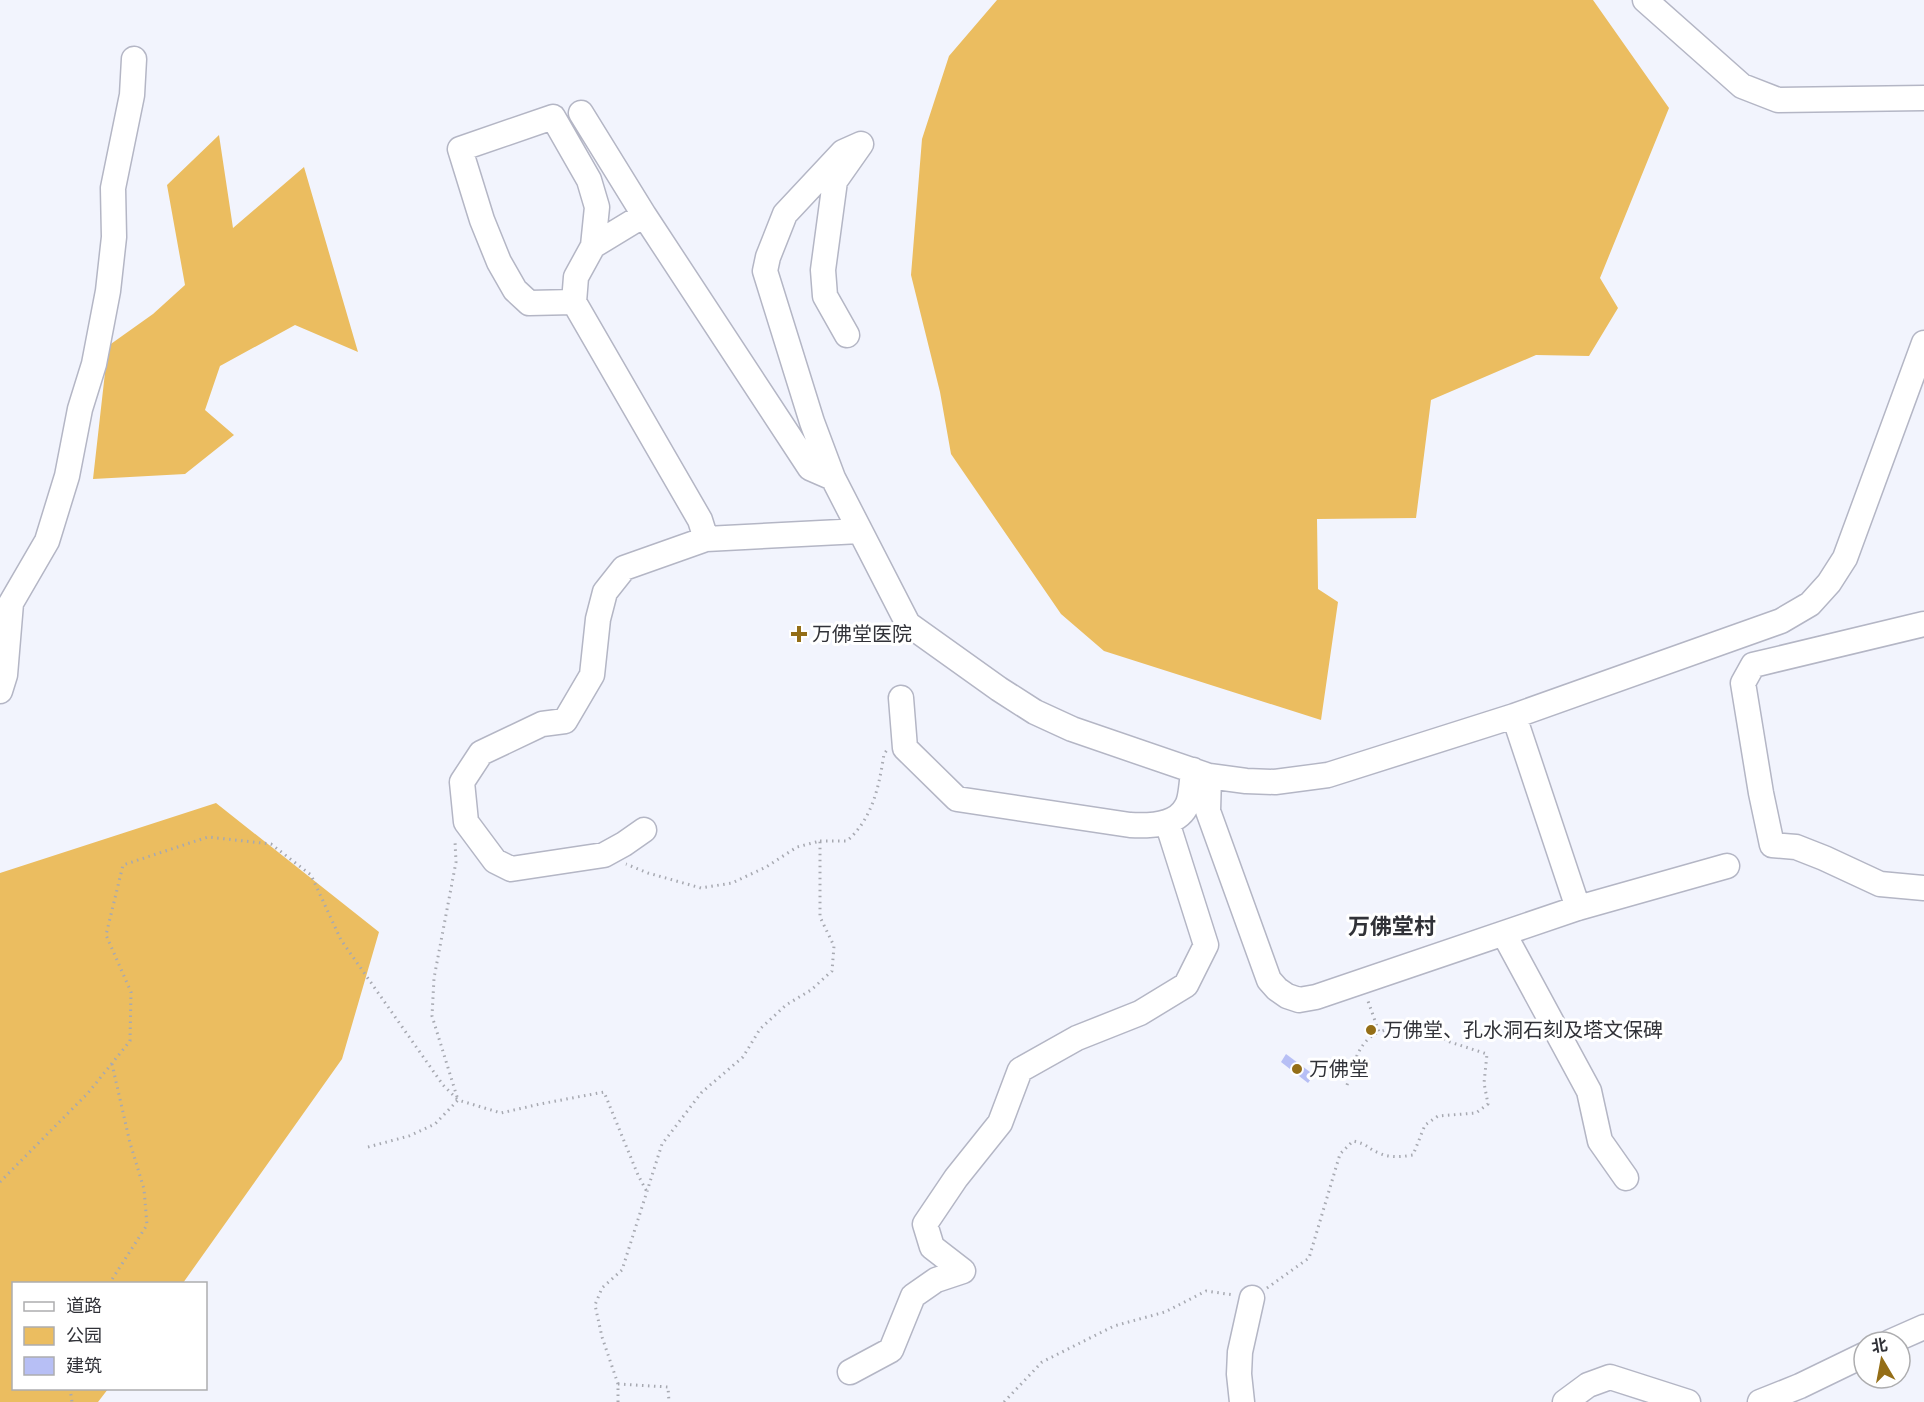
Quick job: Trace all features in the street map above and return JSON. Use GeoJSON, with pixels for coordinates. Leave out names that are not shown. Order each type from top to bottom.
{"type":"FeatureCollection","features":[{"type":"Feature","properties":{"kind":"street"},"geometry":{"type":"LineString","coordinates":[[1645,0],[1742,86],[1778,100],[1924,98]]}},
{"type":"Feature","properties":{"kind":"street"},"geometry":{"type":"LineString","coordinates":[[0,691],[5,675],[11,603],[47,541],[67,476],[80,409],[93,364],[108,291],[114,237],[113,188],[132,95],[134,59]]}},
{"type":"Feature","properties":{"kind":"street"},"geometry":{"type":"LineString","coordinates":[[581,113],[644,215],[810,468],[833,478]]}},
{"type":"Feature","properties":{"kind":"street"},"geometry":{"type":"LineString","coordinates":[[574,302],[529,303],[515,290],[499,262],[482,220],[460,149],[553,117],[589,180],[597,207],[593,246],[576,277],[574,302],[700,519],[706,539]]}},
{"type":"Feature","properties":{"kind":"street"},"geometry":{"type":"LineString","coordinates":[[847,335],[825,296],[823,270],[835,181],[861,144],[843,152],[785,214],[768,257],[765,271],[812,422],[833,478],[908,624],[999,689],[1035,711],[1072,729],[1201,773],[1275,782],[1328,775],[1514,716],[1781,621],[1810,604],[1829,583],[1845,558],[1924,343]]}},
{"type":"Feature","properties":{"kind":"street"},"geometry":{"type":"LineString","coordinates":[[593,246],[644,215]]}},
{"type":"Feature","properties":{"kind":"street"},"geometry":{"type":"LineString","coordinates":[[644,830],[604,855],[511,869],[495,861],[466,822],[462,782],[481,753],[542,724],[566,721],[592,675],[598,619],[604,592],[624,568],[706,539],[860,531]]}},
{"type":"Feature","properties":{"kind":"street"},"geometry":{"type":"LineString","coordinates":[[1924,624],[1753,665],[1743,683],[1772,845],[1796,847],[1880,884],[1924,888]]}},
{"type":"Feature","properties":{"kind":"street"},"geometry":{"type":"LineString","coordinates":[[901,698],[906,748],[957,799],[1148,826],[1167,822],[1187,807],[1201,773]]}},
{"type":"Feature","properties":{"kind":"street"},"geometry":{"type":"LineString","coordinates":[[1514,716],[1578,908]]}},
{"type":"Feature","properties":{"kind":"street"},"geometry":{"type":"LineString","coordinates":[[1201,773],[1208,811],[1269,980],[1276,989],[1299,1000],[1362,982],[1578,908],[1727,866]]}},
{"type":"Feature","properties":{"kind":"street"},"geometry":{"type":"LineString","coordinates":[[850,1372],[891,1350],[913,1296],[936,1280],[963,1271],[932,1247],[926,1224],[957,1178],[1000,1123],[1020,1070],[1077,1038],[1140,1013],[1186,985],[1206,945],[1167,822]]}},
{"type":"Feature","properties":{"kind":"street"},"geometry":{"type":"LineString","coordinates":[[1504,934],[1589,1091],[1600,1141],[1626,1178]]}},
{"type":"Feature","properties":{"kind":"street"},"geometry":{"type":"LineString","coordinates":[[1242,1402],[1239,1374],[1240,1352],[1252,1298]]}},
{"type":"Feature","properties":{"kind":"street"},"geometry":{"type":"LineString","coordinates":[[1760,1402],[1852,1361]]}},
{"type":"Feature","properties":{"kind":"street"},"geometry":{"type":"LineString","coordinates":[[1565,1402],[1588,1385],[1610,1377],[1688,1402]]}},
{"type":"Feature","properties":{"kind":"path"},"geometry":{"type":"LineString","coordinates":[[604,855],[648,873],[701,888],[732,883],[766,867],[797,847],[820,841],[847,841],[857,832],[870,812],[879,784],[884,754],[891,747],[906,748]]}},
{"type":"Feature","properties":{"kind":"path"},"geometry":{"type":"LineString","coordinates":[[458,1100],[432,1016],[434,978],[456,862],[454,832],[466,822]]}},
{"type":"Feature","properties":{"kind":"path"},"geometry":{"type":"LineString","coordinates":[[0,1182],[88,1093],[130,1041],[131,992],[106,934],[123,865],[208,837],[271,844],[311,875],[341,940],[443,1085],[458,1100],[501,1113],[604,1092],[647,1192]]}},
{"type":"Feature","properties":{"kind":"path"},"geometry":{"type":"LineString","coordinates":[[618,1402],[618,1384],[602,1337],[595,1305],[602,1288],[622,1270],[662,1144],[702,1092],[743,1057],[760,1029],[786,1005],[812,990],[832,970],[834,946],[820,917],[820,841]]}},
{"type":"Feature","properties":{"kind":"path"},"geometry":{"type":"LineString","coordinates":[[1362,982],[1379,1032]]}},
{"type":"Feature","properties":{"kind":"path"},"geometry":{"type":"LineString","coordinates":[[1005,1402],[1042,1362],[1114,1326],[1165,1312],[1206,1291],[1252,1298],[1309,1258],[1340,1154],[1353,1141],[1366,1144],[1378,1153],[1395,1157],[1413,1155],[1425,1125],[1438,1116],[1476,1113],[1488,1104],[1484,1083],[1487,1054],[1450,1042],[1419,1025],[1405,1024],[1369,1036],[1362,1044],[1347,1085]]}},
{"type":"Feature","properties":{"kind":"path"},"geometry":{"type":"LineString","coordinates":[[110,1282],[147,1226],[144,1189],[130,1143],[112,1064]]}},
{"type":"Feature","properties":{"kind":"path"},"geometry":{"type":"LineString","coordinates":[[368,1147],[410,1136],[435,1124],[458,1100]]}},
{"type":"Feature","properties":{"kind":"path"},"geometry":{"type":"LineString","coordinates":[[618,1384],[668,1387],[669,1402]]}},
{"type":"Feature","properties":{"kind":"green space"},"geometry":{"type":"Polygon","coordinates":[[[997,0],[1593,0],[1669,108],[1600,278],[1618,308],[1589,356],[1536,355],[1431,400],[1416,518],[1317,519],[1318,589],[1338,602],[1321,720],[1104,651],[1061,614],[951,454],[940,392],[911,275],[922,139],[949,56],[997,0]]]}},
{"type":"Feature","properties":{"kind":"green space"},"geometry":{"type":"Polygon","coordinates":[[[219,135],[233,228],[304,167],[358,352],[295,325],[220,366],[205,410],[234,435],[185,474],[93,479],[108,346],[153,314],[185,285],[167,185],[219,135]]]}},
{"type":"Feature","properties":{"kind":"green space"},"geometry":{"type":"Polygon","coordinates":[[[216,803],[379,932],[342,1059],[184,1282],[12,1282],[12,1390],[107,1390],[98,1402],[0,1402],[0,873],[216,803]]]}},
{"type":"Feature","properties":{"kind":"building","name":"万佛堂"},"geometry":{"type":"Polygon","coordinates":[[[1286,1054],[1314,1075],[1308,1083],[1281,1062],[1286,1054]]]}},
{"type":"Feature","properties":{"kind":"place","name":"万佛堂医院"},"geometry":{"type":"Point","coordinates":[799,634]}},
{"type":"Feature","properties":{"kind":"place","name":"万佛堂、孔水洞石刻及塔文保碑"},"geometry":{"type":"Point","coordinates":[1371,1030]}},
{"type":"Feature","properties":{"kind":"place","name":"万佛堂"},"geometry":{"type":"Point","coordinates":[1297,1069]}},
{"type":"Feature","properties":{"kind":"district","name":"万佛堂村"},"geometry":{"type":"Point","coordinates":[1392,926]}}]}
